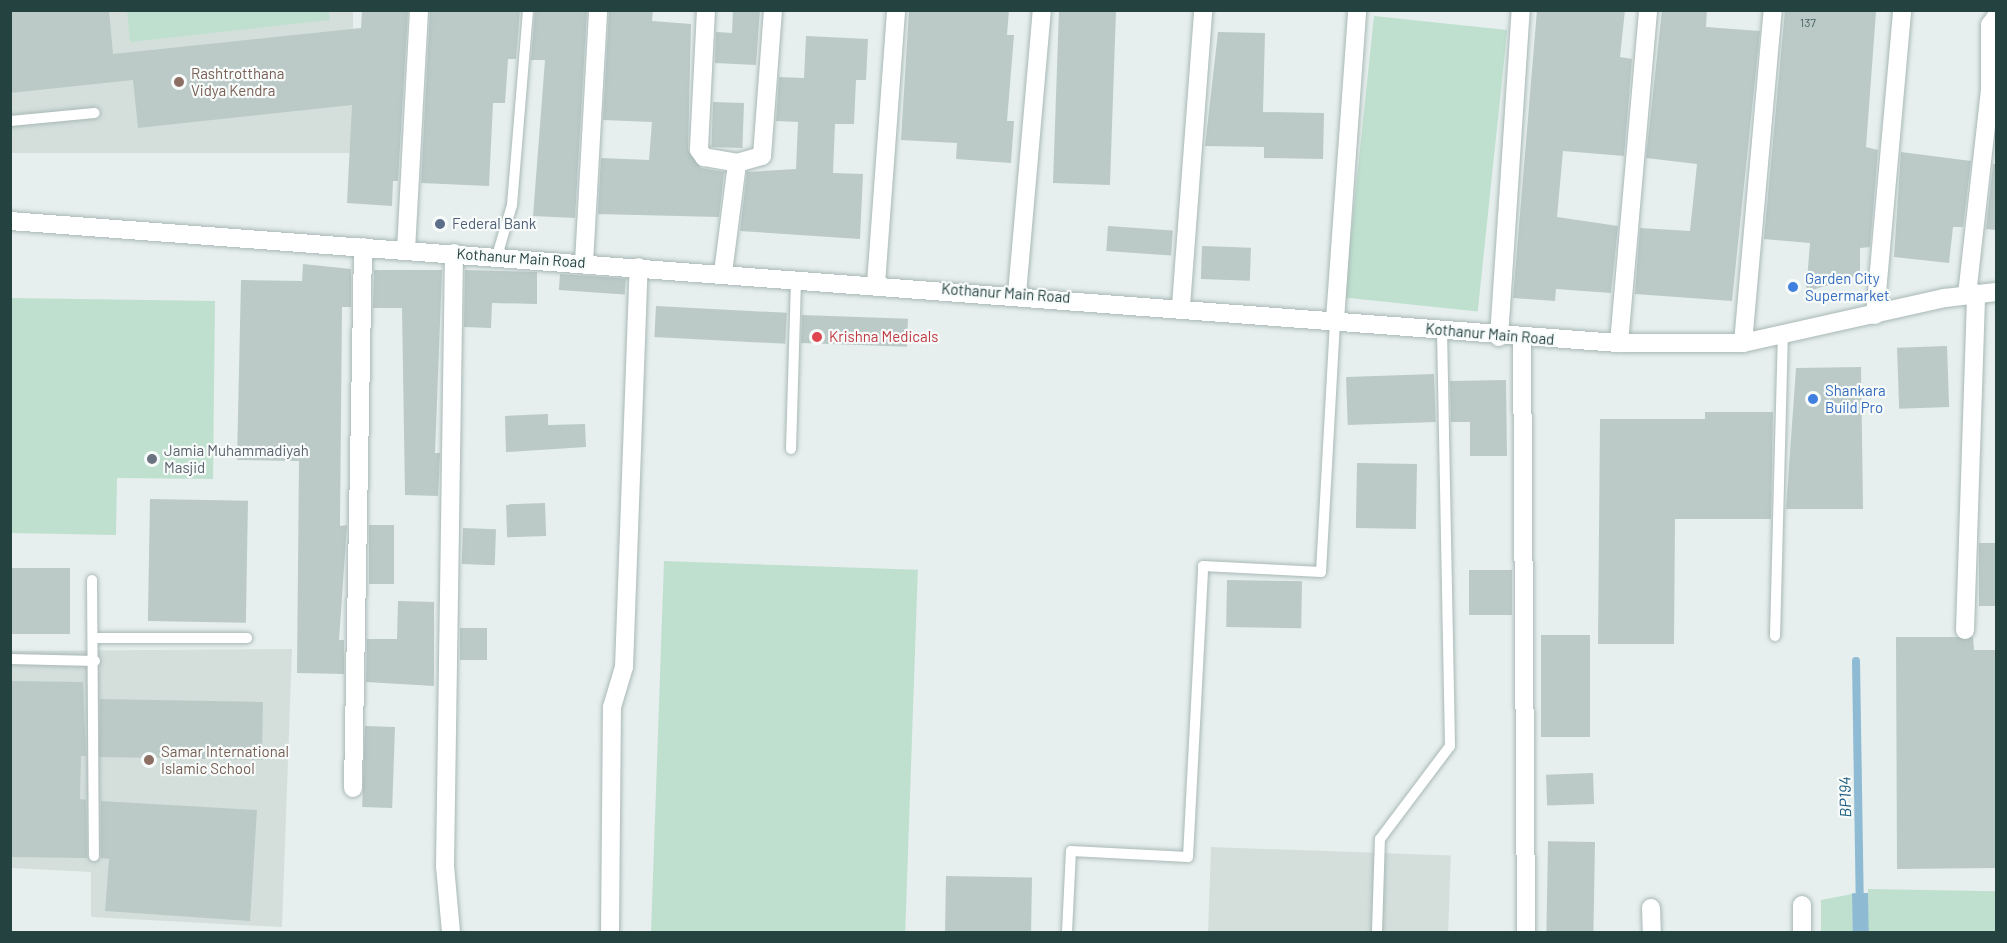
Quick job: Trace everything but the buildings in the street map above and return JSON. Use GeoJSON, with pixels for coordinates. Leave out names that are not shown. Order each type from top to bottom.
{"type":"FeatureCollection","features":[{"type":"Feature","properties":{"kind":"street"},"geometry":{"type":"LineString","coordinates":[[406,250],[419,10]]}},
{"type":"Feature","properties":{"kind":"street"},"geometry":{"type":"LineString","coordinates":[[584,263],[598,10]]}},
{"type":"Feature","properties":{"kind":"street"},"geometry":{"type":"LineString","coordinates":[[706,10],[699,150],[704,157],[737,163],[762,156],[773,10]]}},
{"type":"Feature","properties":{"kind":"street"},"geometry":{"type":"LineString","coordinates":[[876,284],[896,10]]}},
{"type":"Feature","properties":{"kind":"street"},"geometry":{"type":"LineString","coordinates":[[1017,294],[1042,10]]}},
{"type":"Feature","properties":{"kind":"street"},"geometry":{"type":"LineString","coordinates":[[1181,306],[1203,10]]}},
{"type":"Feature","properties":{"kind":"street"},"geometry":{"type":"LineString","coordinates":[[1335,320],[1357,10]]}},
{"type":"Feature","properties":{"kind":"street"},"geometry":{"type":"LineString","coordinates":[[1499,337],[1521,10]]}},
{"type":"Feature","properties":{"kind":"street"},"geometry":{"type":"LineString","coordinates":[[1619,343],[1648,10]]}},
{"type":"Feature","properties":{"kind":"street"},"geometry":{"type":"LineString","coordinates":[[1743,343],[1773,10]]}},
{"type":"Feature","properties":{"kind":"street"},"geometry":{"type":"LineString","coordinates":[[1875,315],[1902,10]]}},
{"type":"Feature","properties":{"kind":"street"},"geometry":{"type":"LineString","coordinates":[[1965,630],[1972,294],[1990,90],[1990,25],[1996,17]]}},
{"type":"Feature","properties":{"kind":"street"},"geometry":{"type":"LineString","coordinates":[[723,273],[737,163]]}},
{"type":"Feature","properties":{"kind":"street","name":"Kothanur Main Road"},"geometry":{"type":"LineString","coordinates":[[10,221],[1181,306],[1522,339],[1619,343],[1743,343],[1972,294],[1996,292]]}},
{"type":"Feature","properties":{"kind":"street"},"geometry":{"type":"LineString","coordinates":[[353,788],[363,247]]}},
{"type":"Feature","properties":{"kind":"street"},"geometry":{"type":"LineString","coordinates":[[451,933],[445,866],[454,253]]}},
{"type":"Feature","properties":{"kind":"street"},"geometry":{"type":"LineString","coordinates":[[610,933],[612,707],[624,667],[639,267]]}},
{"type":"Feature","properties":{"kind":"street"},"geometry":{"type":"LineString","coordinates":[[1522,339],[1526,933]]}},
{"type":"Feature","properties":{"kind":"street"},"geometry":{"type":"LineString","coordinates":[[1802,905],[1802,933]]}},
{"type":"Feature","properties":{"kind":"street"},"geometry":{"type":"LineString","coordinates":[[1651,908],[1652,933]]}},
{"type":"Feature","properties":{"kind":"lane"},"geometry":{"type":"LineString","coordinates":[[497,256],[512,205],[528,10]]}},
{"type":"Feature","properties":{"kind":"lane"},"geometry":{"type":"LineString","coordinates":[[10,121],[95,113]]}},
{"type":"Feature","properties":{"kind":"lane"},"geometry":{"type":"LineString","coordinates":[[791,449],[796,278]]}},
{"type":"Feature","properties":{"kind":"lane"},"geometry":{"type":"LineString","coordinates":[[1067,933],[1071,851],[1188,857],[1203,566],[1321,572],[1335,320]]}},
{"type":"Feature","properties":{"kind":"lane"},"geometry":{"type":"LineString","coordinates":[[1377,933],[1380,839],[1450,746],[1442,331]]}},
{"type":"Feature","properties":{"kind":"lane"},"geometry":{"type":"LineString","coordinates":[[1774,636],[1784,335]]}},
{"type":"Feature","properties":{"kind":"lane"},"geometry":{"type":"LineString","coordinates":[[92,580],[95,638],[94,856]]}},
{"type":"Feature","properties":{"kind":"lane"},"geometry":{"type":"LineString","coordinates":[[95,638],[247,638]]}},
{"type":"Feature","properties":{"kind":"lane"},"geometry":{"type":"LineString","coordinates":[[10,659],[95,661]]}},
{"type":"Feature","properties":{"kind":"shaded area","name":"Rashtrotthana Vidya Kendra"},"geometry":{"type":"Polygon","coordinates":[[[11,11],[353,11],[353,153],[11,153],[11,11]]]}},
{"type":"Feature","properties":{"kind":"shaded area","name":"Samar International Islamic School"},"geometry":{"type":"Polygon","coordinates":[[[292,649],[282,927],[91,917],[91,872],[11,868],[10,651],[292,649]]]}},
{"type":"Feature","properties":{"kind":"shaded area"},"geometry":{"type":"Polygon","coordinates":[[[1211,847],[1451,855],[1448,932],[1208,932],[1211,847]]]}},
{"type":"Feature","properties":{"kind":"green space"},"geometry":{"type":"Polygon","coordinates":[[[127,11],[329,11],[330,20],[130,42],[127,11]]]}},
{"type":"Feature","properties":{"kind":"green space"},"geometry":{"type":"Polygon","coordinates":[[[1374,16],[1507,30],[1478,311],[1344,297],[1374,16]]]}},
{"type":"Feature","properties":{"kind":"green space"},"geometry":{"type":"Polygon","coordinates":[[[11,298],[215,301],[213,479],[117,478],[116,535],[11,533],[11,298]]]}},
{"type":"Feature","properties":{"kind":"green space"},"geometry":{"type":"Polygon","coordinates":[[[664,561],[918,570],[905,932],[651,932],[664,561]]]}},
{"type":"Feature","properties":{"kind":"green space"},"geometry":{"type":"Polygon","coordinates":[[[1868,889],[1996,891],[1995,932],[1867,932],[1868,889]]]}},
{"type":"Feature","properties":{"kind":"green space"},"geometry":{"type":"Polygon","coordinates":[[[1852,894],[1853,932],[1821,932],[1821,900],[1852,894]]]}},
{"type":"Feature","properties":{"kind":"water"},"geometry":{"type":"Polygon","coordinates":[[[1852,893],[1868,893],[1869,932],[1853,932],[1852,893]]]}},
{"type":"Feature","properties":{"kind":"waterway","name":"BP194"},"geometry":{"type":"LineString","coordinates":[[1856,661],[1860,903]]}},
{"type":"Feature","properties":{"kind":"place","name":"Rashtrotthana Vidya Kendra"},"geometry":{"type":"Point","coordinates":[179,82]}},
{"type":"Feature","properties":{"kind":"place","name":"Federal Bank"},"geometry":{"type":"Point","coordinates":[440,224]}},
{"type":"Feature","properties":{"kind":"place","name":"Garden City Supermarket"},"geometry":{"type":"Point","coordinates":[1793,287]}},
{"type":"Feature","properties":{"kind":"place","name":"Krishna Medicals"},"geometry":{"type":"Point","coordinates":[817,337]}},
{"type":"Feature","properties":{"kind":"place","name":"Shankara Build Pro"},"geometry":{"type":"Point","coordinates":[1813,399]}},
{"type":"Feature","properties":{"kind":"place","name":"Jamia Muhammadiyah Masjid"},"geometry":{"type":"Point","coordinates":[152,459]}},
{"type":"Feature","properties":{"kind":"place","name":"Samar International Islamic School"},"geometry":{"type":"Point","coordinates":[149,760]}}]}
